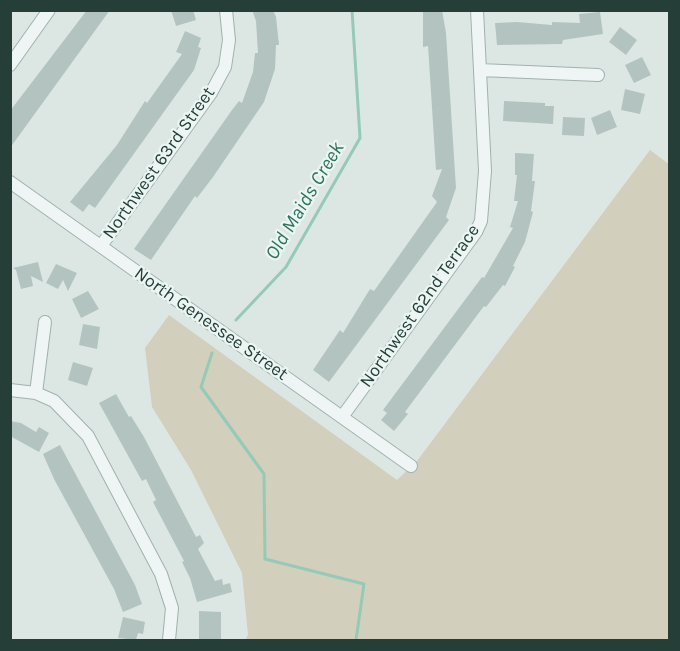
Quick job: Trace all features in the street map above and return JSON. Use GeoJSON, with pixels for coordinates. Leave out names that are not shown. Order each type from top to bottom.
{"type":"FeatureCollection","features":[{"type":"Feature","properties":{"kind":"street"},"geometry":{"type":"LineString","coordinates":[[10,65],[49,10]]}},
{"type":"Feature","properties":{"kind":"street","name":"Northwest 63rd Street"},"geometry":{"type":"LineString","coordinates":[[101,246],[211,93],[225,67],[229,40],[226,10]]}},
{"type":"Feature","properties":{"kind":"street","name":"Northwest 62nd Terrace"},"geometry":{"type":"LineString","coordinates":[[342,417],[476,232],[483,209],[485,191],[477,10]]}},
{"type":"Feature","properties":{"kind":"street"},"geometry":{"type":"LineString","coordinates":[[480,70],[598,75]]}},
{"type":"Feature","properties":{"kind":"street","name":"North Genessee Street"},"geometry":{"type":"LineString","coordinates":[[10,182],[411,466]]}},
{"type":"Feature","properties":{"kind":"street"},"geometry":{"type":"LineString","coordinates":[[36,393],[45,322]]}},
{"type":"Feature","properties":{"kind":"street"},"geometry":{"type":"LineString","coordinates":[[10,390],[36,393],[54,401],[88,436],[161,574],[172,608],[169,640]]}},
{"type":"Feature","properties":{"kind":"shaded area"},"geometry":{"type":"Polygon","coordinates":[[[650,150],[670,165],[669,640],[245,640],[248,635],[242,573],[191,470],[152,407],[145,348],[169,315],[397,480],[417,461],[650,150]]]}},
{"type":"Feature","properties":{"kind":"building"},"geometry":{"type":"Polygon","coordinates":[[[87,10],[110,10],[10,148],[10,111],[87,10]]]}},
{"type":"Feature","properties":{"kind":"building"},"geometry":{"type":"Polygon","coordinates":[[[171,10],[193,10],[196,20],[176,26],[171,10]]]}},
{"type":"Feature","properties":{"kind":"building"},"geometry":{"type":"Polygon","coordinates":[[[252,10],[273,10],[276,17],[279,45],[276,45],[275,69],[264,102],[213,177],[197,198],[195,196],[151,260],[134,249],[232,110],[239,101],[242,103],[253,72],[255,53],[258,53],[256,21],[252,10]]]}},
{"type":"Feature","properties":{"kind":"building"},"geometry":{"type":"Polygon","coordinates":[[[423,10],[442,10],[446,33],[456,188],[446,217],[449,220],[329,382],[313,370],[340,330],[343,333],[370,289],[374,291],[437,202],[432,196],[442,169],[436,170],[428,46],[423,47],[423,10]]]}},
{"type":"Feature","properties":{"kind":"building"},"geometry":{"type":"Polygon","coordinates":[[[600,12],[603,34],[563,40],[562,44],[497,45],[495,23],[552,25],[552,22],[580,23],[579,14],[600,12]]]}},
{"type":"Feature","properties":{"kind":"building"},"geometry":{"type":"Polygon","coordinates":[[[620,27],[637,40],[626,55],[609,42],[620,27]]]}},
{"type":"Feature","properties":{"kind":"building"},"geometry":{"type":"Polygon","coordinates":[[[185,31],[201,38],[198,47],[201,48],[194,70],[95,208],[89,204],[83,212],[70,202],[117,145],[145,101],[147,103],[182,54],[176,52],[185,31]]]}},
{"type":"Feature","properties":{"kind":"building"},"geometry":{"type":"Polygon","coordinates":[[[642,57],[651,75],[634,83],[625,65],[642,57]]]}},
{"type":"Feature","properties":{"kind":"building"},"geometry":{"type":"Polygon","coordinates":[[[625,89],[645,94],[640,114],[621,110],[625,89]]]}},
{"type":"Feature","properties":{"kind":"building"},"geometry":{"type":"Polygon","coordinates":[[[504,101],[545,103],[545,106],[554,106],[553,124],[503,121],[504,101]]]}},
{"type":"Feature","properties":{"kind":"building"},"geometry":{"type":"Polygon","coordinates":[[[610,110],[617,127],[597,135],[591,118],[610,110]]]}},
{"type":"Feature","properties":{"kind":"building"},"geometry":{"type":"Polygon","coordinates":[[[563,117],[585,118],[584,136],[562,135],[563,117]]]}},
{"type":"Feature","properties":{"kind":"building"},"geometry":{"type":"Polygon","coordinates":[[[515,153],[534,154],[532,181],[535,181],[531,211],[533,212],[525,242],[513,266],[515,267],[505,286],[503,285],[486,307],[484,306],[405,412],[408,414],[394,431],[381,420],[387,413],[383,410],[482,277],[484,278],[513,228],[510,227],[518,201],[514,201],[517,175],[515,175],[515,153]]]}},
{"type":"Feature","properties":{"kind":"building"},"geometry":{"type":"Polygon","coordinates":[[[38,262],[43,282],[31,276],[33,286],[21,289],[16,270],[13,268],[38,262]]]}},
{"type":"Feature","properties":{"kind":"building"},"geometry":{"type":"Polygon","coordinates":[[[56,264],[77,273],[68,291],[63,280],[58,289],[46,283],[56,264]]]}},
{"type":"Feature","properties":{"kind":"building"},"geometry":{"type":"Polygon","coordinates":[[[88,291],[99,309],[81,318],[72,299],[88,291]]]}},
{"type":"Feature","properties":{"kind":"building"},"geometry":{"type":"Polygon","coordinates":[[[83,324],[100,327],[97,349],[79,345],[83,324]]]}},
{"type":"Feature","properties":{"kind":"building"},"geometry":{"type":"Polygon","coordinates":[[[73,362],[93,368],[87,386],[68,380],[73,362]]]}},
{"type":"Feature","properties":{"kind":"building"},"geometry":{"type":"Polygon","coordinates":[[[116,394],[144,437],[196,537],[200,535],[204,543],[198,549],[215,581],[222,579],[223,585],[230,583],[232,592],[197,602],[190,578],[182,562],[184,561],[153,502],[156,500],[146,479],[142,481],[99,403],[116,394]]]}},
{"type":"Feature","properties":{"kind":"building"},"geometry":{"type":"Polygon","coordinates":[[[10,421],[21,423],[36,432],[39,427],[49,433],[39,452],[10,436],[10,421]]]}},
{"type":"Feature","properties":{"kind":"building"},"geometry":{"type":"Polygon","coordinates":[[[60,445],[135,585],[142,604],[123,612],[114,589],[54,479],[43,454],[60,445]]]}},
{"type":"Feature","properties":{"kind":"building"},"geometry":{"type":"Polygon","coordinates":[[[199,611],[221,612],[221,640],[199,640],[199,611]]]}},
{"type":"Feature","properties":{"kind":"building"},"geometry":{"type":"Polygon","coordinates":[[[123,617],[145,622],[143,634],[138,633],[136,640],[118,638],[123,617]]]}},
{"type":"Feature","properties":{"kind":"waterway","name":"Old Maids Creek"},"geometry":{"type":"LineString","coordinates":[[236,320],[286,267],[360,138],[352,10]]}},
{"type":"Feature","properties":{"kind":"waterway","name":"Old Maids Creek"},"geometry":{"type":"LineString","coordinates":[[212,353],[201,387],[264,474],[265,559],[364,584],[356,640]]}}]}
